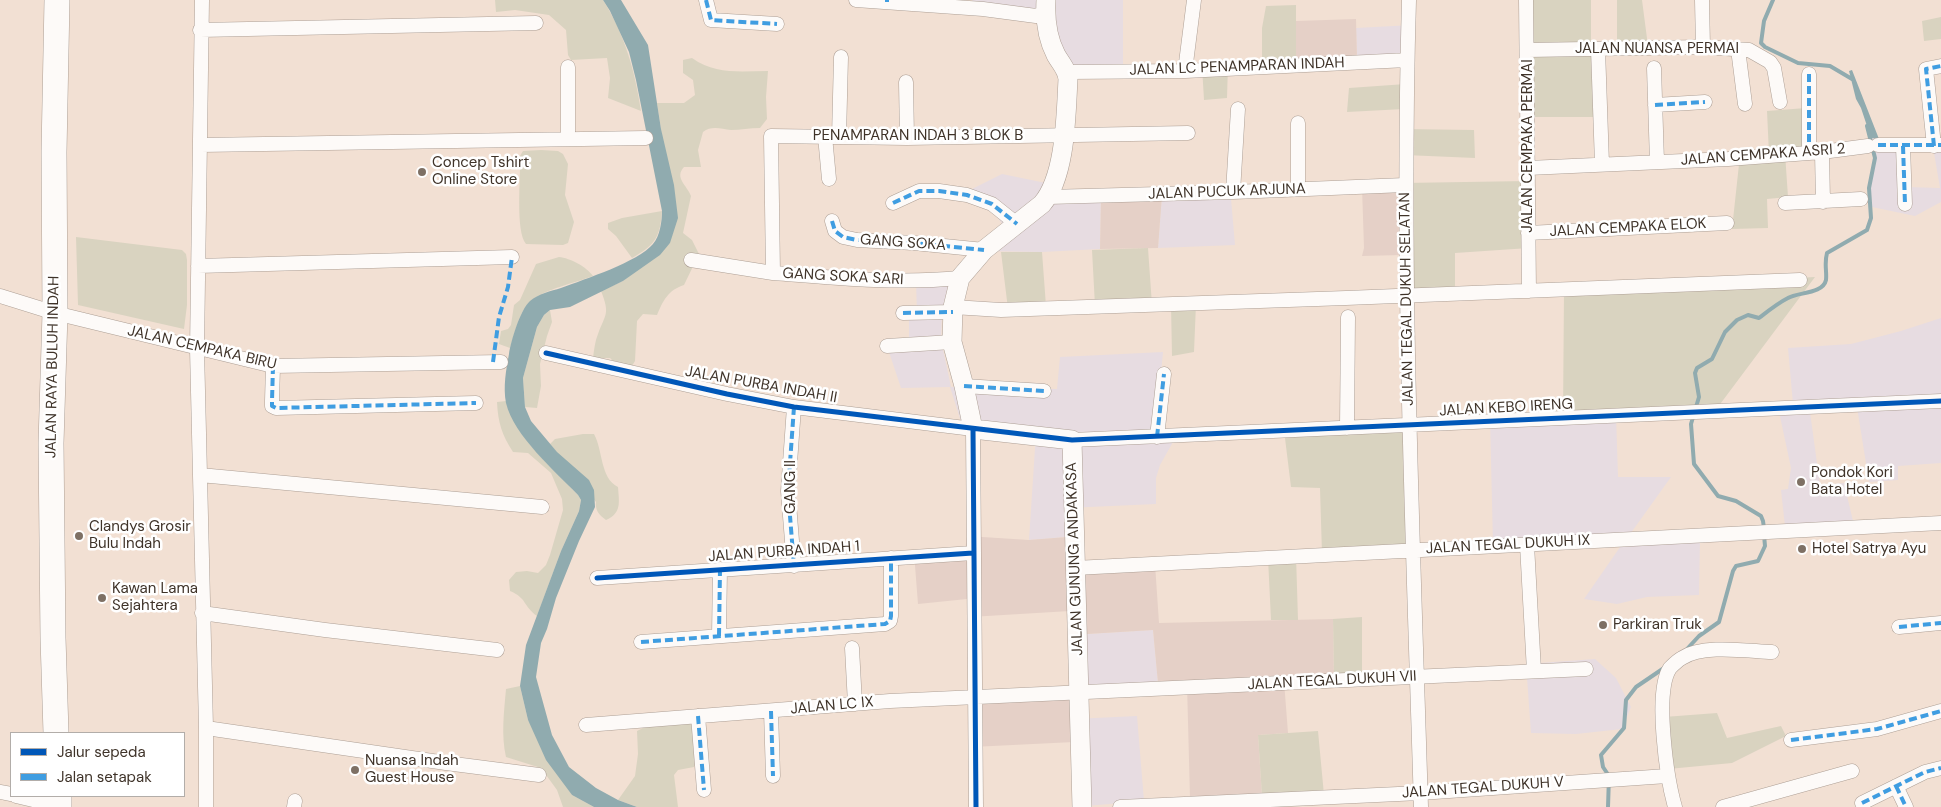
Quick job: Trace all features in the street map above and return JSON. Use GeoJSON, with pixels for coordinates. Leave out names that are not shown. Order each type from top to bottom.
{"type":"FeatureCollection","features":[{"type":"Feature","properties":{"kind":"highway","name":"JALAN RAYA BULUH INDAH"},"geometry":{"type":"LineString","coordinates":[[56,732],[51,443],[55,313],[54,152],[57,0]]}},
{"type":"Feature","properties":{"kind":"street"},"geometry":{"type":"LineString","coordinates":[[202,0],[200,30],[197,349],[206,728],[206,807]]}},
{"type":"Feature","properties":{"kind":"street"},"geometry":{"type":"LineString","coordinates":[[706,0],[711,20],[777,24]]}},
{"type":"Feature","properties":{"kind":"street"},"geometry":{"type":"LineString","coordinates":[[856,0],[981,5],[1036,16],[1045,7]]}},
{"type":"Feature","properties":{"kind":"street"},"geometry":{"type":"LineString","coordinates":[[1186,71],[1194,0]]}},
{"type":"Feature","properties":{"kind":"street","name":"JALAN TEGAL DUKUH SELATAN"},"geometry":{"type":"LineString","coordinates":[[1409,0],[1405,185],[1412,550],[1420,807]]}},
{"type":"Feature","properties":{"kind":"street","name":"JALAN CEMPAKA PERMAI"},"geometry":{"type":"LineString","coordinates":[[1526,0],[1528,50],[1528,291]]}},
{"type":"Feature","properties":{"kind":"street"},"geometry":{"type":"LineString","coordinates":[[1702,0],[1703,47]]}},
{"type":"Feature","properties":{"kind":"street"},"geometry":{"type":"LineString","coordinates":[[976,807],[973,429],[952,342],[952,309],[960,278],[984,250],[1042,204],[1048,197],[1056,177],[1064,134],[1068,72],[1052,46],[1045,7]]}},
{"type":"Feature","properties":{"kind":"street"},"geometry":{"type":"LineString","coordinates":[[200,30],[536,23]]}},
{"type":"Feature","properties":{"kind":"street","name":"JALAN NUANSA PERMAI"},"geometry":{"type":"LineString","coordinates":[[1528,50],[1703,47],[1755,52],[1770,62],[1774,68],[1780,102]]}},
{"type":"Feature","properties":{"kind":"street"},"geometry":{"type":"LineString","coordinates":[[1598,49],[1602,164]]}},
{"type":"Feature","properties":{"kind":"street"},"geometry":{"type":"LineString","coordinates":[[1738,49],[1745,104]]}},
{"type":"Feature","properties":{"kind":"street"},"geometry":{"type":"LineString","coordinates":[[839,137],[841,58]]}},
{"type":"Feature","properties":{"kind":"street","name":"JALAN LC PENAMPARAN INDAH"},"geometry":{"type":"LineString","coordinates":[[1068,72],[1186,71],[1407,60]]}},
{"type":"Feature","properties":{"kind":"street"},"geometry":{"type":"LineString","coordinates":[[1938,146],[1926,69],[1941,66]]}},
{"type":"Feature","properties":{"kind":"street"},"geometry":{"type":"LineString","coordinates":[[568,68],[568,139]]}},
{"type":"Feature","properties":{"kind":"street"},"geometry":{"type":"LineString","coordinates":[[1654,68],[1657,162]]}},
{"type":"Feature","properties":{"kind":"street"},"geometry":{"type":"LineString","coordinates":[[1809,74],[1816,152],[1823,202]]}},
{"type":"Feature","properties":{"kind":"street"},"geometry":{"type":"LineString","coordinates":[[906,82],[907,138]]}},
{"type":"Feature","properties":{"kind":"street"},"geometry":{"type":"LineString","coordinates":[[1655,105],[1705,102]]}},
{"type":"Feature","properties":{"kind":"street"},"geometry":{"type":"LineString","coordinates":[[1232,192],[1238,109]]}},
{"type":"Feature","properties":{"kind":"street"},"geometry":{"type":"LineString","coordinates":[[1298,123],[1298,190]]}},
{"type":"Feature","properties":{"kind":"street","name":"PENAMPARAN INDAH 3 BLOK B"},"geometry":{"type":"LineString","coordinates":[[771,136],[907,138],[1188,133]]}},
{"type":"Feature","properties":{"kind":"street","name":"GANG SOKA SARI"},"geometry":{"type":"LineString","coordinates":[[771,136],[773,273],[844,279],[930,281],[960,278]]}},
{"type":"Feature","properties":{"kind":"street"},"geometry":{"type":"LineString","coordinates":[[825,136],[829,179]]}},
{"type":"Feature","properties":{"kind":"street"},"geometry":{"type":"LineString","coordinates":[[200,146],[646,138]]}},
{"type":"Feature","properties":{"kind":"street","name":"JALAN CEMPAKA ASRI 2"},"geometry":{"type":"LineString","coordinates":[[1528,168],[1816,152],[1873,146],[1938,146]]}},
{"type":"Feature","properties":{"kind":"street"},"geometry":{"type":"LineString","coordinates":[[1903,146],[1905,204]]}},
{"type":"Feature","properties":{"kind":"street","name":"JALAN PUCUK ARJUNA"},"geometry":{"type":"LineString","coordinates":[[1048,197],[1405,185]]}},
{"type":"Feature","properties":{"kind":"street"},"geometry":{"type":"LineString","coordinates":[[892,203],[919,191],[939,191],[967,195],[992,204],[1017,224]]}},
{"type":"Feature","properties":{"kind":"street"},"geometry":{"type":"LineString","coordinates":[[1785,203],[1861,200]]}},
{"type":"Feature","properties":{"kind":"street","name":"GANG SOKA"},"geometry":{"type":"LineString","coordinates":[[832,221],[835,231],[849,239],[914,242],[984,250]]}},
{"type":"Feature","properties":{"kind":"street","name":"JALAN CEMPAKA ELOK"},"geometry":{"type":"LineString","coordinates":[[1528,233],[1727,222]]}},
{"type":"Feature","properties":{"kind":"street"},"geometry":{"type":"LineString","coordinates":[[198,266],[512,257]]}},
{"type":"Feature","properties":{"kind":"street"},"geometry":{"type":"LineString","coordinates":[[691,260],[773,273]]}},
{"type":"Feature","properties":{"kind":"street"},"geometry":{"type":"LineString","coordinates":[[902,313],[952,309],[1001,310],[1800,280]]}},
{"type":"Feature","properties":{"kind":"street","name":"JALAN CEMPAKA BIRU"},"geometry":{"type":"LineString","coordinates":[[0,296],[55,313],[273,366],[501,362]]}},
{"type":"Feature","properties":{"kind":"street"},"geometry":{"type":"LineString","coordinates":[[1347,428],[1348,317]]}},
{"type":"Feature","properties":{"kind":"street"},"geometry":{"type":"LineString","coordinates":[[887,346],[952,342]]}},
{"type":"Feature","properties":{"kind":"street","name":"JALAN PURBA INDAH II"},"geometry":{"type":"LineString","coordinates":[[546,353],[727,394],[794,407],[973,429]]}},
{"type":"Feature","properties":{"kind":"street"},"geometry":{"type":"LineString","coordinates":[[273,366],[272,406],[276,408],[476,403]]}},
{"type":"Feature","properties":{"kind":"street"},"geometry":{"type":"LineString","coordinates":[[1157,437],[1164,374]]}},
{"type":"Feature","properties":{"kind":"street"},"geometry":{"type":"LineString","coordinates":[[964,386],[1044,390]]}},
{"type":"Feature","properties":{"kind":"street","name":"JALAN KEBO IRENG"},"geometry":{"type":"LineString","coordinates":[[1072,440],[1941,401]]}},
{"type":"Feature","properties":{"kind":"street","name":"GANG II"},"geometry":{"type":"LineString","coordinates":[[794,407],[788,491],[794,566]]}},
{"type":"Feature","properties":{"kind":"street","name":"JALAN GUNUNG ANDAKASA"},"geometry":{"type":"LineString","coordinates":[[973,429],[1072,440],[1082,807]]}},
{"type":"Feature","properties":{"kind":"street"},"geometry":{"type":"LineString","coordinates":[[200,475],[542,507]]}},
{"type":"Feature","properties":{"kind":"street","name":"JALAN TEGAL DUKUH IX"},"geometry":{"type":"LineString","coordinates":[[1075,568],[1941,523]]}},
{"type":"Feature","properties":{"kind":"street"},"geometry":{"type":"LineString","coordinates":[[1527,544],[1534,671]]}},
{"type":"Feature","properties":{"kind":"street","name":"JALAN PURBA INDAH 1"},"geometry":{"type":"LineString","coordinates":[[597,578],[973,553]]}},
{"type":"Feature","properties":{"kind":"street"},"geometry":{"type":"LineString","coordinates":[[640,642],[886,624],[892,616],[891,558]]}},
{"type":"Feature","properties":{"kind":"street"},"geometry":{"type":"LineString","coordinates":[[720,569],[720,636]]}},
{"type":"Feature","properties":{"kind":"street"},"geometry":{"type":"LineString","coordinates":[[202,613],[325,630],[497,650]]}},
{"type":"Feature","properties":{"kind":"street"},"geometry":{"type":"LineString","coordinates":[[1899,627],[1941,623]]}},
{"type":"Feature","properties":{"kind":"street"},"geometry":{"type":"LineString","coordinates":[[852,648],[855,704]]}},
{"type":"Feature","properties":{"kind":"street"},"geometry":{"type":"LineString","coordinates":[[1675,807],[1667,776],[1663,715],[1664,688],[1670,668],[1682,658],[1699,652],[1722,650],[1772,652]]}},
{"type":"Feature","properties":{"kind":"street","name":"JALAN TEGAL DUKUH VII"},"geometry":{"type":"LineString","coordinates":[[1078,692],[1586,669]]}},
{"type":"Feature","properties":{"kind":"street","name":"JALAN LC IX"},"geometry":{"type":"LineString","coordinates":[[586,725],[855,704],[1078,692]]}},
{"type":"Feature","properties":{"kind":"street"},"geometry":{"type":"LineString","coordinates":[[771,711],[773,776]]}},
{"type":"Feature","properties":{"kind":"street"},"geometry":{"type":"LineString","coordinates":[[1791,740],[1877,728],[1941,711]]}},
{"type":"Feature","properties":{"kind":"street"},"geometry":{"type":"LineString","coordinates":[[698,716],[704,790]]}},
{"type":"Feature","properties":{"kind":"street"},"geometry":{"type":"LineString","coordinates":[[206,728],[538,775]]}},
{"type":"Feature","properties":{"kind":"street"},"geometry":{"type":"LineString","coordinates":[[1862,803],[1925,772],[1941,768]]}},
{"type":"Feature","properties":{"kind":"street"},"geometry":{"type":"LineString","coordinates":[[1723,807],[1852,771]]}},
{"type":"Feature","properties":{"kind":"street","name":"JALAN TEGAL DUKUH V"},"geometry":{"type":"LineString","coordinates":[[1120,807],[1420,792],[1667,776]]}},
{"type":"Feature","properties":{"kind":"street"},"geometry":{"type":"LineString","coordinates":[[1896,786],[1906,807]]}},
{"type":"Feature","properties":{"kind":"street"},"geometry":{"type":"LineString","coordinates":[[20,797],[59,807]]}},
{"type":"Feature","properties":{"kind":"shaded area"},"geometry":{"type":"Polygon","coordinates":[[[495,0],[603,0],[611,13],[628,54],[636,82],[641,111],[608,98],[610,78],[607,58],[571,60],[568,55],[566,30],[549,15],[515,10],[496,12],[495,0]]]}},
{"type":"Feature","properties":{"kind":"shaded area"},"geometry":{"type":"Polygon","coordinates":[[[972,0],[1123,0],[1123,68],[1057,73],[1039,14],[975,6],[972,0]]]}},
{"type":"Feature","properties":{"kind":"shaded area"},"geometry":{"type":"Polygon","coordinates":[[[1530,0],[1591,0],[1591,48],[1601,117],[1530,117],[1530,0]]]}},
{"type":"Feature","properties":{"kind":"shaded area"},"geometry":{"type":"Polygon","coordinates":[[[1617,0],[1642,0],[1648,46],[1617,47],[1617,0]]]}},
{"type":"Feature","properties":{"kind":"shaded area"},"geometry":{"type":"Polygon","coordinates":[[[1296,5],[1296,61],[1262,62],[1262,28],[1266,6],[1296,5]]]}},
{"type":"Feature","properties":{"kind":"shaded area"},"geometry":{"type":"Polygon","coordinates":[[[1941,17],[1941,39],[1924,41],[1922,21],[1941,17]]]}},
{"type":"Feature","properties":{"kind":"shaded area"},"geometry":{"type":"Polygon","coordinates":[[[1356,19],[1357,58],[1296,61],[1296,21],[1356,19]]]}},
{"type":"Feature","properties":{"kind":"shaded area"},"geometry":{"type":"Polygon","coordinates":[[[1412,25],[1408,53],[1357,58],[1356,28],[1412,25]]]}},
{"type":"Feature","properties":{"kind":"shaded area"},"geometry":{"type":"Polygon","coordinates":[[[692,58],[719,70],[768,71],[767,119],[760,128],[731,130],[713,128],[703,132],[698,150],[701,167],[684,167],[680,175],[691,196],[683,233],[692,240],[699,254],[684,285],[670,293],[657,315],[643,314],[637,321],[635,361],[632,366],[616,364],[610,358],[593,358],[596,340],[606,313],[601,291],[623,281],[670,243],[661,129],[657,103],[684,103],[695,95],[693,80],[683,73],[683,60],[692,58]]]}},
{"type":"Feature","properties":{"kind":"shaded area"},"geometry":{"type":"Polygon","coordinates":[[[1228,65],[1227,98],[1204,100],[1202,66],[1228,65]]]}},
{"type":"Feature","properties":{"kind":"shaded area"},"geometry":{"type":"Polygon","coordinates":[[[1406,84],[1404,109],[1347,112],[1349,88],[1406,84]]]}},
{"type":"Feature","properties":{"kind":"shaded area"},"geometry":{"type":"Polygon","coordinates":[[[1806,108],[1807,152],[1785,153],[1788,197],[1767,199],[1768,228],[1732,229],[1740,155],[1769,154],[1767,111],[1806,108]]]}},
{"type":"Feature","properties":{"kind":"shaded area"},"geometry":{"type":"Polygon","coordinates":[[[1403,129],[1474,130],[1475,158],[1405,155],[1403,129]]]}},
{"type":"Feature","properties":{"kind":"shaded area"},"geometry":{"type":"Polygon","coordinates":[[[1871,138],[1898,141],[1906,187],[1940,188],[1932,141],[1941,140],[1941,202],[1915,216],[1872,207],[1870,182],[1875,162],[1871,138]]]}},
{"type":"Feature","properties":{"kind":"shaded area"},"geometry":{"type":"Polygon","coordinates":[[[523,151],[558,151],[563,154],[568,164],[565,195],[574,222],[568,243],[563,245],[526,244],[523,237],[519,202],[520,156],[523,151]]]}},
{"type":"Feature","properties":{"kind":"shaded area"},"geometry":{"type":"Polygon","coordinates":[[[1002,174],[1046,183],[1041,198],[1101,197],[1100,249],[1042,252],[981,251],[1004,226],[986,203],[966,192],[1002,174]]]}},
{"type":"Feature","properties":{"kind":"shaded area"},"geometry":{"type":"Polygon","coordinates":[[[1528,181],[1529,248],[1455,253],[1455,290],[1401,294],[1403,183],[1528,181]]]}},
{"type":"Feature","properties":{"kind":"shaded area"},"geometry":{"type":"Polygon","coordinates":[[[1403,183],[1402,255],[1362,256],[1364,248],[1362,187],[1403,183]]]}},
{"type":"Feature","properties":{"kind":"shaded area"},"geometry":{"type":"Polygon","coordinates":[[[1230,187],[1235,245],[1158,248],[1162,195],[1230,187]]]}},
{"type":"Feature","properties":{"kind":"shaded area"},"geometry":{"type":"Polygon","coordinates":[[[1162,195],[1158,248],[1100,249],[1101,197],[1162,195]]]}},
{"type":"Feature","properties":{"kind":"shaded area"},"geometry":{"type":"Polygon","coordinates":[[[662,211],[660,228],[655,240],[646,249],[632,258],[616,236],[608,229],[608,223],[622,218],[662,211]]]}},
{"type":"Feature","properties":{"kind":"shaded area"},"geometry":{"type":"Polygon","coordinates":[[[76,237],[182,250],[186,254],[187,260],[187,305],[184,329],[78,305],[76,237]]]}},
{"type":"Feature","properties":{"kind":"shaded area"},"geometry":{"type":"Polygon","coordinates":[[[1148,248],[1152,305],[1095,306],[1092,250],[1148,248]]]}},
{"type":"Feature","properties":{"kind":"shaded area"},"geometry":{"type":"Polygon","coordinates":[[[1001,252],[1042,252],[1046,306],[1008,309],[1001,252]]]}},
{"type":"Feature","properties":{"kind":"shaded area"},"geometry":{"type":"Polygon","coordinates":[[[559,257],[568,259],[587,269],[593,276],[552,290],[531,301],[520,316],[510,348],[499,344],[501,331],[508,329],[511,325],[514,305],[520,300],[536,264],[559,257]]]}},
{"type":"Feature","properties":{"kind":"shaded area"},"geometry":{"type":"Polygon","coordinates":[[[951,276],[942,310],[941,340],[951,387],[1057,389],[1060,357],[1163,352],[1155,437],[1177,435],[1160,465],[1156,478],[1156,504],[1067,508],[1067,537],[1029,540],[1036,433],[963,428],[950,387],[901,388],[887,346],[909,345],[909,315],[917,315],[916,280],[951,276]]]}},
{"type":"Feature","properties":{"kind":"shaded area"},"geometry":{"type":"Polygon","coordinates":[[[1815,277],[1715,411],[1563,417],[1564,290],[1815,277]]]}},
{"type":"Feature","properties":{"kind":"shaded area"},"geometry":{"type":"Polygon","coordinates":[[[1196,304],[1194,352],[1172,356],[1171,305],[1196,304]]]}},
{"type":"Feature","properties":{"kind":"shaded area"},"geometry":{"type":"Polygon","coordinates":[[[550,310],[552,322],[540,364],[541,386],[537,408],[525,407],[523,378],[537,327],[544,315],[550,310]]]}},
{"type":"Feature","properties":{"kind":"shaded area"},"geometry":{"type":"Polygon","coordinates":[[[1941,318],[1941,463],[1898,466],[1898,480],[1869,482],[1857,407],[1809,405],[1820,485],[1844,483],[1853,521],[1786,535],[1781,490],[1788,489],[1791,468],[1778,407],[1793,404],[1788,348],[1851,344],[1941,318]]]}},
{"type":"Feature","properties":{"kind":"shaded area"},"geometry":{"type":"Polygon","coordinates":[[[506,401],[511,415],[527,440],[581,500],[579,511],[561,551],[537,616],[519,596],[510,591],[509,580],[516,572],[538,573],[546,565],[563,510],[562,499],[551,473],[528,453],[513,452],[509,446],[501,428],[497,402],[506,401]]]}},
{"type":"Feature","properties":{"kind":"shaded area"},"geometry":{"type":"Polygon","coordinates":[[[1616,414],[1618,477],[1671,477],[1628,537],[1700,540],[1699,595],[1647,597],[1617,604],[1584,599],[1627,537],[1493,544],[1490,419],[1616,414]]]}},
{"type":"Feature","properties":{"kind":"shaded area"},"geometry":{"type":"Polygon","coordinates":[[[1404,422],[1406,550],[1322,554],[1320,488],[1291,487],[1284,430],[1404,422]]]}},
{"type":"Feature","properties":{"kind":"shaded area"},"geometry":{"type":"Polygon","coordinates":[[[594,434],[608,477],[618,487],[619,502],[617,510],[615,514],[606,520],[598,512],[596,502],[550,444],[555,439],[594,434]]]}},
{"type":"Feature","properties":{"kind":"shaded area"},"geometry":{"type":"Polygon","coordinates":[[[967,536],[1029,540],[1067,537],[1071,565],[1155,564],[1159,623],[1333,619],[1334,679],[1284,681],[1288,733],[1258,735],[1262,796],[1190,798],[1187,684],[1158,683],[1153,630],[1071,635],[1070,611],[970,617],[967,599],[918,604],[914,553],[965,551],[967,536]]]}},
{"type":"Feature","properties":{"kind":"shaded area"},"geometry":{"type":"Polygon","coordinates":[[[1296,555],[1298,620],[1271,620],[1268,558],[1296,555]]]}},
{"type":"Feature","properties":{"kind":"shaded area"},"geometry":{"type":"Polygon","coordinates":[[[1362,617],[1362,678],[1334,679],[1333,619],[1362,617]]]}},
{"type":"Feature","properties":{"kind":"shaded area"},"geometry":{"type":"Polygon","coordinates":[[[1153,630],[1158,683],[1073,689],[1071,635],[1153,630]]]}},
{"type":"Feature","properties":{"kind":"shaded area"},"geometry":{"type":"Polygon","coordinates":[[[1595,659],[1616,678],[1631,707],[1622,729],[1576,734],[1531,733],[1526,664],[1595,659]]]}},
{"type":"Feature","properties":{"kind":"shaded area"},"geometry":{"type":"Polygon","coordinates":[[[520,686],[528,720],[572,795],[594,807],[563,807],[557,790],[541,768],[506,757],[503,732],[506,689],[520,686]]]}},
{"type":"Feature","properties":{"kind":"shaded area"},"geometry":{"type":"Polygon","coordinates":[[[1073,689],[1074,742],[972,747],[970,695],[1073,689]]]}},
{"type":"Feature","properties":{"kind":"shaded area"},"geometry":{"type":"Polygon","coordinates":[[[1717,713],[1727,738],[1781,726],[1786,736],[1732,763],[1668,769],[1664,717],[1717,713]]]}},
{"type":"Feature","properties":{"kind":"shaded area"},"geometry":{"type":"Polygon","coordinates":[[[1137,716],[1144,801],[1075,807],[1074,719],[1137,716]]]}},
{"type":"Feature","properties":{"kind":"shaded area"},"geometry":{"type":"Polygon","coordinates":[[[689,723],[694,726],[696,762],[694,767],[678,770],[674,775],[678,807],[637,807],[618,800],[635,776],[638,754],[637,731],[647,726],[689,723]]]}},
{"type":"Feature","properties":{"kind":"shaded area"},"geometry":{"type":"Polygon","coordinates":[[[1318,731],[1324,795],[1262,796],[1258,735],[1318,731]]]}},
{"type":"Feature","properties":{"kind":"water"},"geometry":{"type":"Polygon","coordinates":[[[603,0],[621,0],[648,45],[661,129],[674,185],[678,218],[670,243],[660,255],[623,281],[570,307],[550,310],[544,315],[537,327],[523,378],[525,407],[531,421],[557,452],[589,480],[594,490],[595,507],[556,598],[541,643],[536,677],[552,735],[569,767],[596,788],[618,800],[637,807],[594,807],[572,795],[546,760],[528,720],[520,686],[526,645],[561,551],[579,511],[581,500],[536,452],[517,428],[506,403],[505,391],[506,372],[512,342],[519,318],[526,305],[541,295],[597,275],[636,257],[653,244],[660,228],[662,211],[629,52],[603,0]]]}},
{"type":"Feature","properties":{"kind":"water"},"geometry":{"type":"Polygon","coordinates":[[[1852,70],[1879,139],[1871,138],[1856,99],[1849,71],[1852,70]]]}},
{"type":"Feature","properties":{"kind":"waterway"},"geometry":{"type":"LineString","coordinates":[[1773,0],[1764,21],[1761,43],[1765,47],[1798,63],[1830,66],[1852,79]]}},
{"type":"Feature","properties":{"kind":"waterway"},"geometry":{"type":"LineString","coordinates":[[1764,528],[1761,516],[1736,501],[1718,496],[1694,464],[1691,424],[1699,397],[1695,373],[1697,368],[1712,359],[1725,332],[1737,320],[1748,315],[1759,318],[1788,298],[1815,290],[1824,285],[1826,280],[1827,253],[1867,230],[1871,218],[1869,188],[1875,158],[1867,126]]}},
{"type":"Feature","properties":{"kind":"waterway"},"geometry":{"type":"LineString","coordinates":[[1687,649],[1699,636],[1719,622],[1733,571],[1736,566],[1758,561],[1765,546],[1764,535]]}},
{"type":"Feature","properties":{"kind":"waterway"},"geometry":{"type":"LineString","coordinates":[[1608,807],[1609,776],[1603,767],[1601,755],[1624,728],[1626,700],[1636,687],[1664,668]]}},
{"type":"Feature","properties":{"kind":"marked path"},"geometry":{"type":"LineString","coordinates":[[706,0],[711,20],[777,24]]}},
{"type":"Feature","properties":{"kind":"marked path"},"geometry":{"type":"LineString","coordinates":[[1934,146],[1926,69],[1941,66]]}},
{"type":"Feature","properties":{"kind":"marked path"},"geometry":{"type":"LineString","coordinates":[[1809,74],[1809,153]]}},
{"type":"Feature","properties":{"kind":"marked path"},"geometry":{"type":"LineString","coordinates":[[1655,105],[1705,102]]}},
{"type":"Feature","properties":{"kind":"marked path"},"geometry":{"type":"LineString","coordinates":[[1878,145],[1941,145]]}},
{"type":"Feature","properties":{"kind":"marked path"},"geometry":{"type":"LineString","coordinates":[[1903,146],[1905,204]]}},
{"type":"Feature","properties":{"kind":"marked path"},"geometry":{"type":"LineString","coordinates":[[893,203],[919,191],[939,191],[967,195],[992,204],[1017,224]]}},
{"type":"Feature","properties":{"kind":"marked path"},"geometry":{"type":"LineString","coordinates":[[832,221],[835,231],[843,237],[857,240],[984,250]]}},
{"type":"Feature","properties":{"kind":"marked path"},"geometry":{"type":"LineString","coordinates":[[493,362],[499,317],[508,287],[512,257]]}},
{"type":"Feature","properties":{"kind":"marked path"},"geometry":{"type":"LineString","coordinates":[[903,313],[953,312]]}},
{"type":"Feature","properties":{"kind":"marked path"},"geometry":{"type":"LineString","coordinates":[[273,366],[272,406],[276,408],[476,403]]}},
{"type":"Feature","properties":{"kind":"marked path"},"geometry":{"type":"LineString","coordinates":[[1157,437],[1164,374]]}},
{"type":"Feature","properties":{"kind":"marked path"},"geometry":{"type":"LineString","coordinates":[[964,386],[1044,391]]}},
{"type":"Feature","properties":{"kind":"marked path"},"geometry":{"type":"LineString","coordinates":[[794,407],[788,491],[794,566]]}},
{"type":"Feature","properties":{"kind":"marked path"},"geometry":{"type":"LineString","coordinates":[[641,642],[885,624],[890,621],[891,616],[891,558]]}},
{"type":"Feature","properties":{"kind":"marked path"},"geometry":{"type":"LineString","coordinates":[[719,636],[720,569]]}},
{"type":"Feature","properties":{"kind":"marked path"},"geometry":{"type":"LineString","coordinates":[[1899,627],[1941,623]]}},
{"type":"Feature","properties":{"kind":"marked path"},"geometry":{"type":"LineString","coordinates":[[771,711],[773,776]]}},
{"type":"Feature","properties":{"kind":"marked path"},"geometry":{"type":"LineString","coordinates":[[1791,740],[1877,729],[1941,711]]}},
{"type":"Feature","properties":{"kind":"marked path"},"geometry":{"type":"LineString","coordinates":[[698,716],[704,790]]}},
{"type":"Feature","properties":{"kind":"marked path"},"geometry":{"type":"LineString","coordinates":[[1862,803],[1925,772],[1941,768]]}},
{"type":"Feature","properties":{"kind":"marked path"},"geometry":{"type":"LineString","coordinates":[[1896,786],[1906,807]]}},
{"type":"Feature","properties":{"kind":"cycle path"},"geometry":{"type":"LineString","coordinates":[[546,353],[727,394],[794,407],[1072,440],[1941,401]]}},
{"type":"Feature","properties":{"kind":"cycle path"},"geometry":{"type":"LineString","coordinates":[[973,429],[976,807]]}},
{"type":"Feature","properties":{"kind":"cycle path"},"geometry":{"type":"LineString","coordinates":[[597,578],[973,553]]}},
{"type":"Feature","properties":{"kind":"place","name":"Concep Tshirt Online Store"},"geometry":{"type":"Point","coordinates":[422,172]}},
{"type":"Feature","properties":{"kind":"place","name":"Pondok Kori Bata Hotel"},"geometry":{"type":"Point","coordinates":[1801,482]}},
{"type":"Feature","properties":{"kind":"place","name":"Clandys Grosir Bulu Indah"},"geometry":{"type":"Point","coordinates":[79,536]}},
{"type":"Feature","properties":{"kind":"place","name":"Hotel Satrya Ayu"},"geometry":{"type":"Point","coordinates":[1802,549]}},
{"type":"Feature","properties":{"kind":"place","name":"Kawan Lama Sejahtera"},"geometry":{"type":"Point","coordinates":[102,598]}},
{"type":"Feature","properties":{"kind":"place","name":"Parkiran Truk"},"geometry":{"type":"Point","coordinates":[1603,625]}},
{"type":"Feature","properties":{"kind":"place","name":"Nuansa Indah Guest House"},"geometry":{"type":"Point","coordinates":[355,770]}}]}
